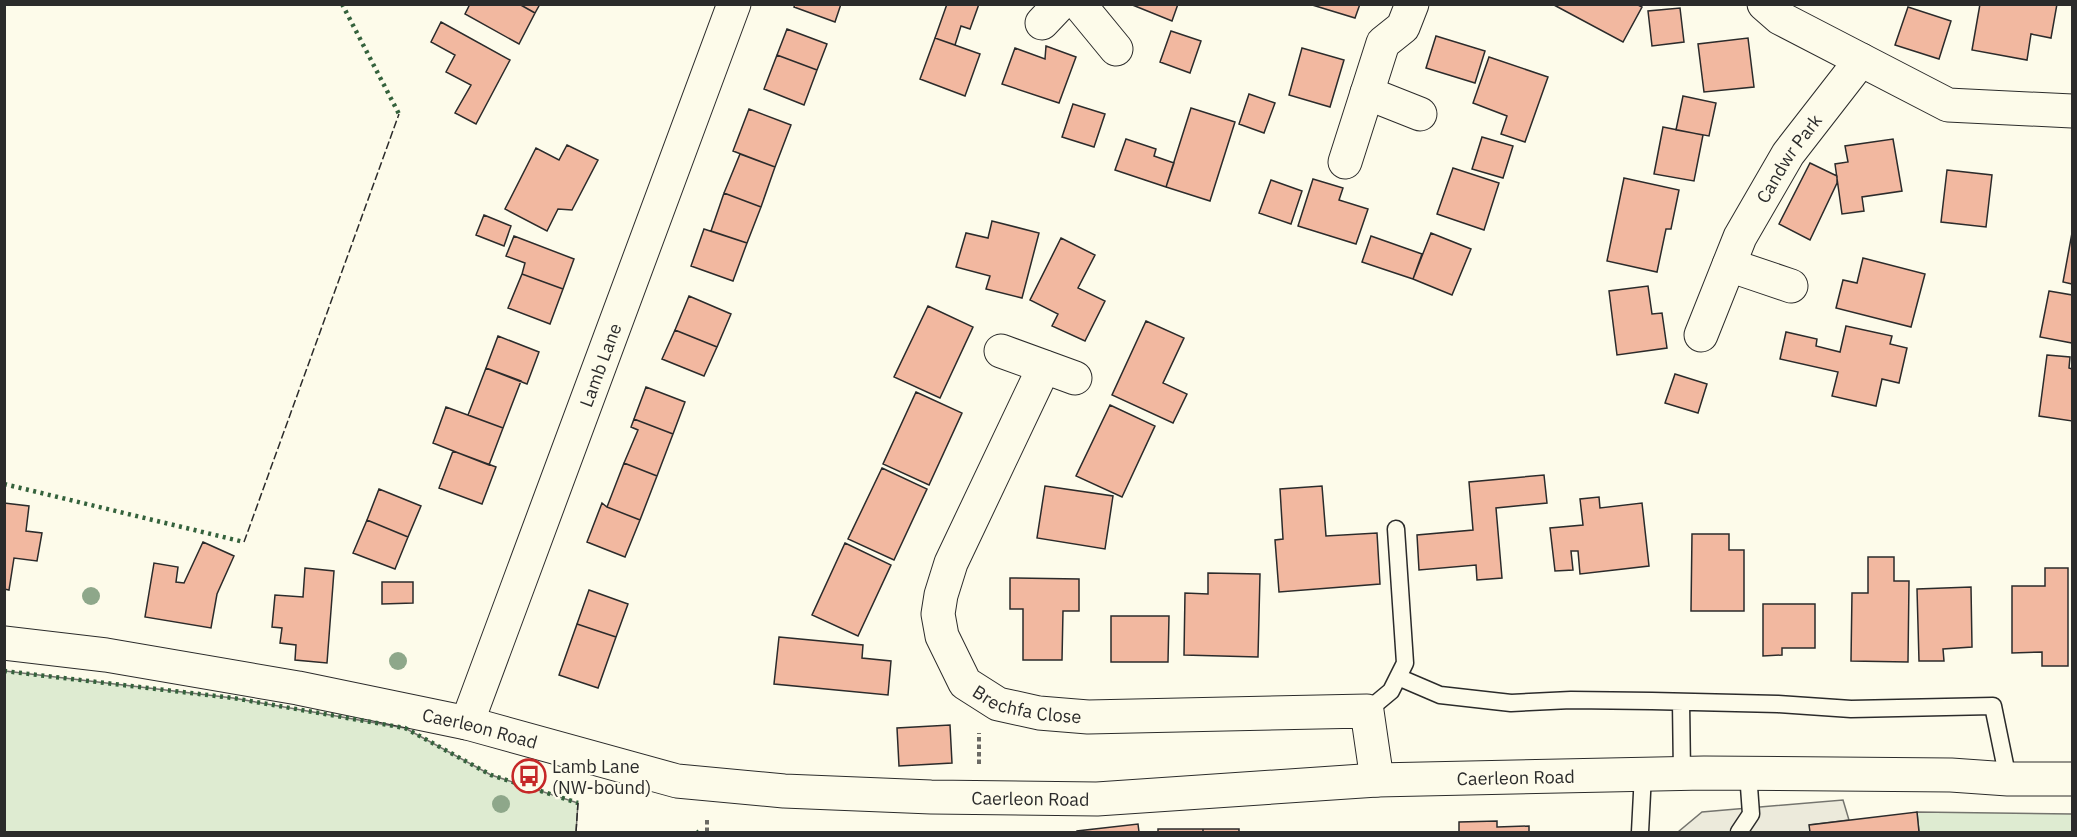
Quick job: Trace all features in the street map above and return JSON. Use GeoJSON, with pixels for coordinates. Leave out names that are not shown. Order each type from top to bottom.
{"type":"FeatureCollection","features":[{"type":"Feature","properties":{"kind":"street","name":"Lamb Lane"},"geometry":{"type":"LineString","coordinates":[[467,723],[734,4]]}},
{"type":"Feature","properties":{"kind":"street"},"geometry":{"type":"LineString","coordinates":[[1079,4],[1116,49]]}},
{"type":"Feature","properties":{"kind":"street"},"geometry":{"type":"LineString","coordinates":[[1345,162],[1383,43],[1403,27],[1412,4]]}},
{"type":"Feature","properties":{"kind":"street"},"geometry":{"type":"LineString","coordinates":[[1764,4],[1780,18],[1948,105],[2073,111]]}},
{"type":"Feature","properties":{"kind":"street","name":"Candwr Park"},"geometry":{"type":"LineString","coordinates":[[1701,335],[1740,237],[1788,154],[1861,60]]}},
{"type":"Feature","properties":{"kind":"street"},"geometry":{"type":"LineString","coordinates":[[1367,93],[1420,114]]}},
{"type":"Feature","properties":{"kind":"street"},"geometry":{"type":"LineString","coordinates":[[1729,265],[1791,286]]}},
{"type":"Feature","properties":{"kind":"street"},"geometry":{"type":"LineString","coordinates":[[1001,351],[1076,378]]}},
{"type":"Feature","properties":{"kind":"street","name":"Brechfa Close"},"geometry":{"type":"LineString","coordinates":[[1044,367],[951,563],[941,595],[938,614],[942,636],[965,683],[998,704],[1039,713],[1088,717],[1367,711]]}},
{"type":"Feature","properties":{"kind":"street","name":"Caerleon Road"},"geometry":{"type":"LineString","coordinates":[[4,643],[106,656],[298,688],[467,723],[677,781],[784,791],[978,798],[1097,799],[1377,780],[1682,773],[1951,775],[2008,779],[2073,779]]}},
{"type":"Feature","properties":{"kind":"street"},"geometry":{"type":"LineString","coordinates":[[1367,711],[1377,780]]}},
{"type":"Feature","properties":{"kind":"lane"},"geometry":{"type":"LineString","coordinates":[[1367,711],[1391,691],[1405,663],[1396,529]]}},
{"type":"Feature","properties":{"kind":"lane"},"geometry":{"type":"LineString","coordinates":[[1398,678],[1440,695],[1511,703],[1571,700],[1778,704],[1851,709],[1993,706],[2008,779]]}},
{"type":"Feature","properties":{"kind":"lane"},"geometry":{"type":"LineString","coordinates":[[1681,702],[1682,773]]}},
{"type":"Feature","properties":{"kind":"lane"},"geometry":{"type":"LineString","coordinates":[[1739,832],[1751,814],[1748,773]]}},
{"type":"Feature","properties":{"kind":"lane"},"geometry":{"type":"LineString","coordinates":[[1640,832],[1643,774]]}},
{"type":"Feature","properties":{"kind":"path"},"geometry":{"type":"LineString","coordinates":[[978,798],[981,693]]}},
{"type":"Feature","properties":{"kind":"green space"},"geometry":{"type":"Polygon","coordinates":[[[5,671],[233,698],[405,728],[491,775],[578,803],[576,832],[5,832],[5,671]]]}},
{"type":"Feature","properties":{"kind":"green space"},"geometry":{"type":"Polygon","coordinates":[[[1917,812],[2072,814],[2072,832],[1919,832],[1917,812]]]}},
{"type":"Feature","properties":{"kind":"shaded area"},"geometry":{"type":"Polygon","coordinates":[[[1843,800],[1849,820],[1810,825],[1810,832],[1678,832],[1702,812],[1843,800]]]}},
{"type":"Feature","properties":{"kind":"building"},"geometry":{"type":"Polygon","coordinates":[[[470,4],[519,4],[535,13],[519,44],[465,14],[470,4]]]}},
{"type":"Feature","properties":{"kind":"building"},"geometry":{"type":"Polygon","coordinates":[[[519,4],[540,4],[535,13],[519,4]]]}},
{"type":"Feature","properties":{"kind":"building"},"geometry":{"type":"Polygon","coordinates":[[[795,4],[841,4],[835,22],[794,7],[795,4]]]}},
{"type":"Feature","properties":{"kind":"building"},"geometry":{"type":"Polygon","coordinates":[[[947,4],[979,4],[970,29],[961,26],[955,45],[935,38],[947,4]]]}},
{"type":"Feature","properties":{"kind":"building"},"geometry":{"type":"Polygon","coordinates":[[[1130,4],[1178,4],[1172,21],[1130,4]]]}},
{"type":"Feature","properties":{"kind":"building"},"geometry":{"type":"Polygon","coordinates":[[[1309,4],[1360,4],[1355,18],[1309,4]]]}},
{"type":"Feature","properties":{"kind":"building"},"geometry":{"type":"Polygon","coordinates":[[[1636,4],[1642,7],[1623,42],[1554,5],[1636,4]]]}},
{"type":"Feature","properties":{"kind":"building"},"geometry":{"type":"Polygon","coordinates":[[[1980,4],[2057,4],[2051,38],[2031,34],[2027,60],[1972,50],[1980,4]]]}},
{"type":"Feature","properties":{"kind":"building"},"geometry":{"type":"Polygon","coordinates":[[[1908,7],[1951,21],[1939,59],[1895,45],[1908,7]]]}},
{"type":"Feature","properties":{"kind":"building"},"geometry":{"type":"Polygon","coordinates":[[[1680,8],[1684,42],[1652,46],[1648,11],[1680,8]]]}},
{"type":"Feature","properties":{"kind":"building"},"geometry":{"type":"Polygon","coordinates":[[[441,22],[510,60],[476,124],[455,113],[471,85],[446,72],[455,55],[431,42],[441,22]]]}},
{"type":"Feature","properties":{"kind":"building"},"geometry":{"type":"Polygon","coordinates":[[[787,29],[827,44],[817,70],[777,55],[787,29]]]}},
{"type":"Feature","properties":{"kind":"building"},"geometry":{"type":"Polygon","coordinates":[[[1171,31],[1201,41],[1190,73],[1160,62],[1171,31]]]}},
{"type":"Feature","properties":{"kind":"building"},"geometry":{"type":"Polygon","coordinates":[[[1436,36],[1485,51],[1475,83],[1426,68],[1436,36]]]}},
{"type":"Feature","properties":{"kind":"building"},"geometry":{"type":"Polygon","coordinates":[[[935,38],[980,54],[965,96],[920,79],[935,38]]]}},
{"type":"Feature","properties":{"kind":"building"},"geometry":{"type":"Polygon","coordinates":[[[1748,38],[1754,87],[1704,92],[1698,44],[1748,38]]]}},
{"type":"Feature","properties":{"kind":"building"},"geometry":{"type":"Polygon","coordinates":[[[1046,46],[1076,57],[1059,103],[1002,84],[1015,48],[1045,59],[1046,46]]]}},
{"type":"Feature","properties":{"kind":"building"},"geometry":{"type":"Polygon","coordinates":[[[1302,48],[1344,60],[1330,107],[1289,95],[1302,48]]]}},
{"type":"Feature","properties":{"kind":"building"},"geometry":{"type":"Polygon","coordinates":[[[777,55],[817,70],[804,105],[764,89],[777,55]]]}},
{"type":"Feature","properties":{"kind":"building"},"geometry":{"type":"Polygon","coordinates":[[[1489,57],[1548,77],[1525,142],[1501,134],[1507,116],[1473,103],[1489,57]]]}},
{"type":"Feature","properties":{"kind":"building"},"geometry":{"type":"Polygon","coordinates":[[[1249,94],[1275,103],[1264,133],[1239,124],[1249,94]]]}},
{"type":"Feature","properties":{"kind":"building"},"geometry":{"type":"Polygon","coordinates":[[[1683,96],[1716,103],[1709,136],[1676,130],[1683,96]]]}},
{"type":"Feature","properties":{"kind":"building"},"geometry":{"type":"Polygon","coordinates":[[[1073,104],[1105,114],[1094,147],[1062,137],[1073,104]]]}},
{"type":"Feature","properties":{"kind":"building"},"geometry":{"type":"Polygon","coordinates":[[[1191,108],[1235,122],[1210,201],[1166,187],[1191,108]]]}},
{"type":"Feature","properties":{"kind":"building"},"geometry":{"type":"Polygon","coordinates":[[[749,109],[791,125],[775,167],[733,151],[749,109]]]}},
{"type":"Feature","properties":{"kind":"building"},"geometry":{"type":"Polygon","coordinates":[[[1663,127],[1703,135],[1694,181],[1654,174],[1663,127]]]}},
{"type":"Feature","properties":{"kind":"building"},"geometry":{"type":"Polygon","coordinates":[[[1482,137],[1513,146],[1503,178],[1472,169],[1482,137]]]}},
{"type":"Feature","properties":{"kind":"building"},"geometry":{"type":"Polygon","coordinates":[[[1126,139],[1156,149],[1154,156],[1174,163],[1166,187],[1115,170],[1126,139]]]}},
{"type":"Feature","properties":{"kind":"building"},"geometry":{"type":"Polygon","coordinates":[[[1893,139],[1902,191],[1862,197],[1864,211],[1842,214],[1835,164],[1848,162],[1845,146],[1893,139]]]}},
{"type":"Feature","properties":{"kind":"building"},"geometry":{"type":"Polygon","coordinates":[[[567,145],[598,160],[572,210],[558,209],[547,231],[505,209],[536,148],[559,160],[567,145]]]}},
{"type":"Feature","properties":{"kind":"building"},"geometry":{"type":"Polygon","coordinates":[[[740,154],[775,167],[761,207],[724,193],[740,154]]]}},
{"type":"Feature","properties":{"kind":"building"},"geometry":{"type":"Polygon","coordinates":[[[1810,163],[1837,176],[1837,183],[1810,240],[1779,224],[1810,163]]]}},
{"type":"Feature","properties":{"kind":"building"},"geometry":{"type":"Polygon","coordinates":[[[1453,168],[1499,183],[1484,230],[1437,214],[1453,168]]]}},
{"type":"Feature","properties":{"kind":"building"},"geometry":{"type":"Polygon","coordinates":[[[1947,170],[1992,175],[1986,227],[1941,222],[1947,170]]]}},
{"type":"Feature","properties":{"kind":"building"},"geometry":{"type":"Polygon","coordinates":[[[1624,178],[1679,190],[1671,229],[1666,229],[1657,272],[1607,261],[1624,178]]]}},
{"type":"Feature","properties":{"kind":"building"},"geometry":{"type":"Polygon","coordinates":[[[1313,179],[1343,188],[1339,200],[1368,209],[1356,244],[1298,226],[1313,179]]]}},
{"type":"Feature","properties":{"kind":"building"},"geometry":{"type":"Polygon","coordinates":[[[1271,180],[1302,191],[1291,224],[1259,213],[1271,180]]]}},
{"type":"Feature","properties":{"kind":"building"},"geometry":{"type":"Polygon","coordinates":[[[724,193],[761,207],[747,243],[711,231],[724,193]]]}},
{"type":"Feature","properties":{"kind":"building"},"geometry":{"type":"Polygon","coordinates":[[[484,215],[511,226],[504,246],[476,235],[484,215]]]}},
{"type":"Feature","properties":{"kind":"building"},"geometry":{"type":"Polygon","coordinates":[[[992,221],[1039,233],[1022,298],[986,289],[990,276],[956,267],[966,233],[988,238],[992,221]]]}},
{"type":"Feature","properties":{"kind":"building"},"geometry":{"type":"Polygon","coordinates":[[[704,229],[747,243],[733,281],[691,266],[704,229]]]}},
{"type":"Feature","properties":{"kind":"building"},"geometry":{"type":"Polygon","coordinates":[[[1431,233],[1471,249],[1452,295],[1413,279],[1431,233]]]}},
{"type":"Feature","properties":{"kind":"building"},"geometry":{"type":"Polygon","coordinates":[[[2072,233],[2072,284],[2063,282],[2072,233]]]}},
{"type":"Feature","properties":{"kind":"building"},"geometry":{"type":"Polygon","coordinates":[[[514,236],[574,259],[563,289],[522,274],[525,263],[506,256],[514,236]]]}},
{"type":"Feature","properties":{"kind":"building"},"geometry":{"type":"Polygon","coordinates":[[[1371,236],[1422,254],[1413,279],[1362,262],[1371,236]]]}},
{"type":"Feature","properties":{"kind":"building"},"geometry":{"type":"Polygon","coordinates":[[[1061,238],[1095,255],[1078,288],[1105,301],[1085,341],[1052,326],[1058,314],[1030,300],[1061,238]]]}},
{"type":"Feature","properties":{"kind":"building"},"geometry":{"type":"Polygon","coordinates":[[[1863,258],[1925,274],[1911,327],[1836,308],[1843,280],[1857,283],[1863,258]]]}},
{"type":"Feature","properties":{"kind":"building"},"geometry":{"type":"Polygon","coordinates":[[[522,274],[563,289],[550,324],[508,308],[522,274]]]}},
{"type":"Feature","properties":{"kind":"building"},"geometry":{"type":"Polygon","coordinates":[[[1648,286],[1652,314],[1662,313],[1667,348],[1617,355],[1609,291],[1648,286]]]}},
{"type":"Feature","properties":{"kind":"building"},"geometry":{"type":"Polygon","coordinates":[[[2049,291],[2072,295],[2072,343],[2040,337],[2049,291]]]}},
{"type":"Feature","properties":{"kind":"building"},"geometry":{"type":"Polygon","coordinates":[[[689,296],[731,314],[717,347],[675,330],[689,296]]]}},
{"type":"Feature","properties":{"kind":"building"},"geometry":{"type":"Polygon","coordinates":[[[928,306],[973,327],[940,398],[894,377],[928,306]]]}},
{"type":"Feature","properties":{"kind":"building"},"geometry":{"type":"Polygon","coordinates":[[[1146,321],[1184,338],[1163,383],[1187,394],[1173,423],[1112,395],[1146,321]]]}},
{"type":"Feature","properties":{"kind":"building"},"geometry":{"type":"Polygon","coordinates":[[[1846,326],[1892,336],[1890,344],[1907,348],[1899,383],[1882,379],[1876,406],[1832,396],[1838,372],[1780,359],[1786,332],[1817,339],[1816,346],[1840,352],[1846,326]]]}},
{"type":"Feature","properties":{"kind":"building"},"geometry":{"type":"Polygon","coordinates":[[[675,330],[717,347],[704,376],[662,359],[675,330]]]}},
{"type":"Feature","properties":{"kind":"building"},"geometry":{"type":"Polygon","coordinates":[[[498,336],[539,352],[527,384],[486,368],[498,336]]]}},
{"type":"Feature","properties":{"kind":"building"},"geometry":{"type":"Polygon","coordinates":[[[2047,355],[2070,357],[2072,421],[2039,416],[2047,355]]]}},
{"type":"Feature","properties":{"kind":"building"},"geometry":{"type":"Polygon","coordinates":[[[486,368],[521,381],[503,428],[468,415],[486,368]]]}},
{"type":"Feature","properties":{"kind":"building"},"geometry":{"type":"Polygon","coordinates":[[[1675,374],[1707,384],[1698,413],[1665,403],[1675,374]]]}},
{"type":"Feature","properties":{"kind":"building"},"geometry":{"type":"Polygon","coordinates":[[[646,387],[685,402],[673,434],[634,419],[646,387]]]}},
{"type":"Feature","properties":{"kind":"building"},"geometry":{"type":"Polygon","coordinates":[[[916,392],[962,413],[929,485],[883,464],[916,392]]]}},
{"type":"Feature","properties":{"kind":"building"},"geometry":{"type":"Polygon","coordinates":[[[1110,405],[1155,426],[1122,497],[1076,476],[1110,405]]]}},
{"type":"Feature","properties":{"kind":"building"},"geometry":{"type":"Polygon","coordinates":[[[446,407],[503,428],[489,465],[433,443],[446,407]]]}},
{"type":"Feature","properties":{"kind":"building"},"geometry":{"type":"Polygon","coordinates":[[[634,419],[673,434],[657,476],[624,463],[638,430],[631,427],[634,419]]]}},
{"type":"Feature","properties":{"kind":"building"},"geometry":{"type":"Polygon","coordinates":[[[453,451],[496,467],[482,504],[439,488],[453,451]]]}},
{"type":"Feature","properties":{"kind":"building"},"geometry":{"type":"Polygon","coordinates":[[[624,463],[657,476],[640,520],[607,507],[624,463]]]}},
{"type":"Feature","properties":{"kind":"building"},"geometry":{"type":"Polygon","coordinates":[[[882,468],[927,489],[894,560],[848,539],[882,468]]]}},
{"type":"Feature","properties":{"kind":"building"},"geometry":{"type":"Polygon","coordinates":[[[1544,475],[1547,503],[1496,508],[1502,578],[1477,580],[1476,565],[1419,570],[1417,535],[1473,530],[1469,482],[1544,475]]]}},
{"type":"Feature","properties":{"kind":"building"},"geometry":{"type":"Polygon","coordinates":[[[1045,486],[1113,496],[1105,549],[1037,538],[1045,486]]]}},
{"type":"Feature","properties":{"kind":"building"},"geometry":{"type":"Polygon","coordinates":[[[1322,486],[1326,536],[1377,533],[1380,584],[1279,592],[1275,540],[1283,539],[1280,489],[1322,486]]]}},
{"type":"Feature","properties":{"kind":"building"},"geometry":{"type":"Polygon","coordinates":[[[379,489],[421,506],[408,537],[367,520],[379,489]]]}},
{"type":"Feature","properties":{"kind":"building"},"geometry":{"type":"Polygon","coordinates":[[[1599,497],[1600,508],[1642,503],[1649,566],[1580,574],[1578,551],[1571,551],[1573,570],[1555,571],[1550,528],[1583,525],[1580,499],[1599,497]]]}},
{"type":"Feature","properties":{"kind":"building"},"geometry":{"type":"Polygon","coordinates":[[[4,503],[29,506],[26,531],[42,533],[37,561],[14,558],[9,590],[4,589],[4,503]]]}},
{"type":"Feature","properties":{"kind":"building"},"geometry":{"type":"Polygon","coordinates":[[[602,503],[640,520],[625,557],[587,542],[602,503]]]}},
{"type":"Feature","properties":{"kind":"building"},"geometry":{"type":"Polygon","coordinates":[[[367,520],[408,537],[395,569],[353,553],[367,520]]]}},
{"type":"Feature","properties":{"kind":"building"},"geometry":{"type":"Polygon","coordinates":[[[1692,534],[1729,534],[1729,550],[1744,550],[1744,611],[1691,611],[1692,534]]]}},
{"type":"Feature","properties":{"kind":"building"},"geometry":{"type":"Polygon","coordinates":[[[203,542],[234,556],[217,594],[211,628],[145,617],[154,563],[178,567],[176,582],[184,583],[203,542]]]}},
{"type":"Feature","properties":{"kind":"building"},"geometry":{"type":"Polygon","coordinates":[[[845,543],[891,565],[858,636],[812,615],[845,543]]]}},
{"type":"Feature","properties":{"kind":"building"},"geometry":{"type":"Polygon","coordinates":[[[1868,557],[1894,557],[1894,581],[1909,581],[1908,662],[1851,661],[1852,593],[1868,593],[1868,557]]]}},
{"type":"Feature","properties":{"kind":"building"},"geometry":{"type":"Polygon","coordinates":[[[305,568],[334,571],[327,663],[295,660],[296,645],[280,643],[282,628],[272,627],[275,595],[303,597],[305,568]]]}},
{"type":"Feature","properties":{"kind":"building"},"geometry":{"type":"Polygon","coordinates":[[[2045,568],[2068,568],[2068,666],[2042,666],[2042,652],[2012,653],[2012,586],[2045,586],[2045,568]]]}},
{"type":"Feature","properties":{"kind":"building"},"geometry":{"type":"Polygon","coordinates":[[[1208,573],[1260,574],[1258,657],[1184,655],[1185,593],[1208,594],[1208,573]]]}},
{"type":"Feature","properties":{"kind":"building"},"geometry":{"type":"Polygon","coordinates":[[[1010,578],[1079,579],[1079,611],[1063,611],[1062,660],[1023,660],[1023,609],[1010,609],[1010,578]]]}},
{"type":"Feature","properties":{"kind":"building"},"geometry":{"type":"Polygon","coordinates":[[[382,582],[413,582],[413,603],[382,604],[382,582]]]}},
{"type":"Feature","properties":{"kind":"building"},"geometry":{"type":"Polygon","coordinates":[[[1971,587],[1972,647],[1943,649],[1944,661],[1919,661],[1917,589],[1971,587]]]}},
{"type":"Feature","properties":{"kind":"building"},"geometry":{"type":"Polygon","coordinates":[[[589,590],[628,604],[616,637],[577,624],[589,590]]]}},
{"type":"Feature","properties":{"kind":"building"},"geometry":{"type":"Polygon","coordinates":[[[1763,604],[1815,604],[1815,648],[1782,648],[1782,655],[1763,656],[1763,604]]]}},
{"type":"Feature","properties":{"kind":"building"},"geometry":{"type":"Polygon","coordinates":[[[1111,616],[1169,616],[1168,662],[1111,662],[1111,616]]]}},
{"type":"Feature","properties":{"kind":"building"},"geometry":{"type":"Polygon","coordinates":[[[577,624],[616,637],[598,688],[559,675],[577,624]]]}},
{"type":"Feature","properties":{"kind":"building"},"geometry":{"type":"Polygon","coordinates":[[[779,637],[863,645],[862,658],[891,661],[888,695],[774,684],[779,637]]]}},
{"type":"Feature","properties":{"kind":"building"},"geometry":{"type":"Polygon","coordinates":[[[950,725],[952,763],[899,766],[897,728],[950,725]]]}},
{"type":"Feature","properties":{"kind":"building"},"geometry":{"type":"Polygon","coordinates":[[[1917,812],[1919,832],[1810,832],[1809,825],[1917,812]]]}},
{"type":"Feature","properties":{"kind":"building"},"geometry":{"type":"Polygon","coordinates":[[[1497,821],[1497,827],[1529,826],[1529,832],[1459,832],[1459,822],[1497,821]]]}},
{"type":"Feature","properties":{"kind":"building"},"geometry":{"type":"Polygon","coordinates":[[[1138,824],[1139,832],[1077,832],[1077,831],[1138,824]]]}},
{"type":"Feature","properties":{"kind":"building"},"geometry":{"type":"Polygon","coordinates":[[[1158,829],[1203,829],[1203,832],[1158,832],[1158,829]]]}},
{"type":"Feature","properties":{"kind":"building"},"geometry":{"type":"Polygon","coordinates":[[[1203,829],[1239,829],[1239,832],[1203,832],[1203,829]]]}},
{"type":"Feature","properties":{"kind":"hedge"},"geometry":{"type":"LineString","coordinates":[[342,4],[399,114]]}},
{"type":"Feature","properties":{"kind":"hedge"},"geometry":{"type":"LineString","coordinates":[[4,484],[244,542]]}},
{"type":"Feature","properties":{"kind":"hedge"},"geometry":{"type":"LineString","coordinates":[[4,671],[233,698],[405,728],[491,775],[578,803]]}},
{"type":"Feature","properties":{"kind":"fence"},"geometry":{"type":"LineString","coordinates":[[244,542],[399,114]]}},
{"type":"Feature","properties":{"kind":"fence"},"geometry":{"type":"LineString","coordinates":[[576,832],[578,803]]}},
{"type":"Feature","properties":{"kind":"place","name":"Lamb Lane (NW-bound)"},"geometry":{"type":"Point","coordinates":[529,776]}}]}
